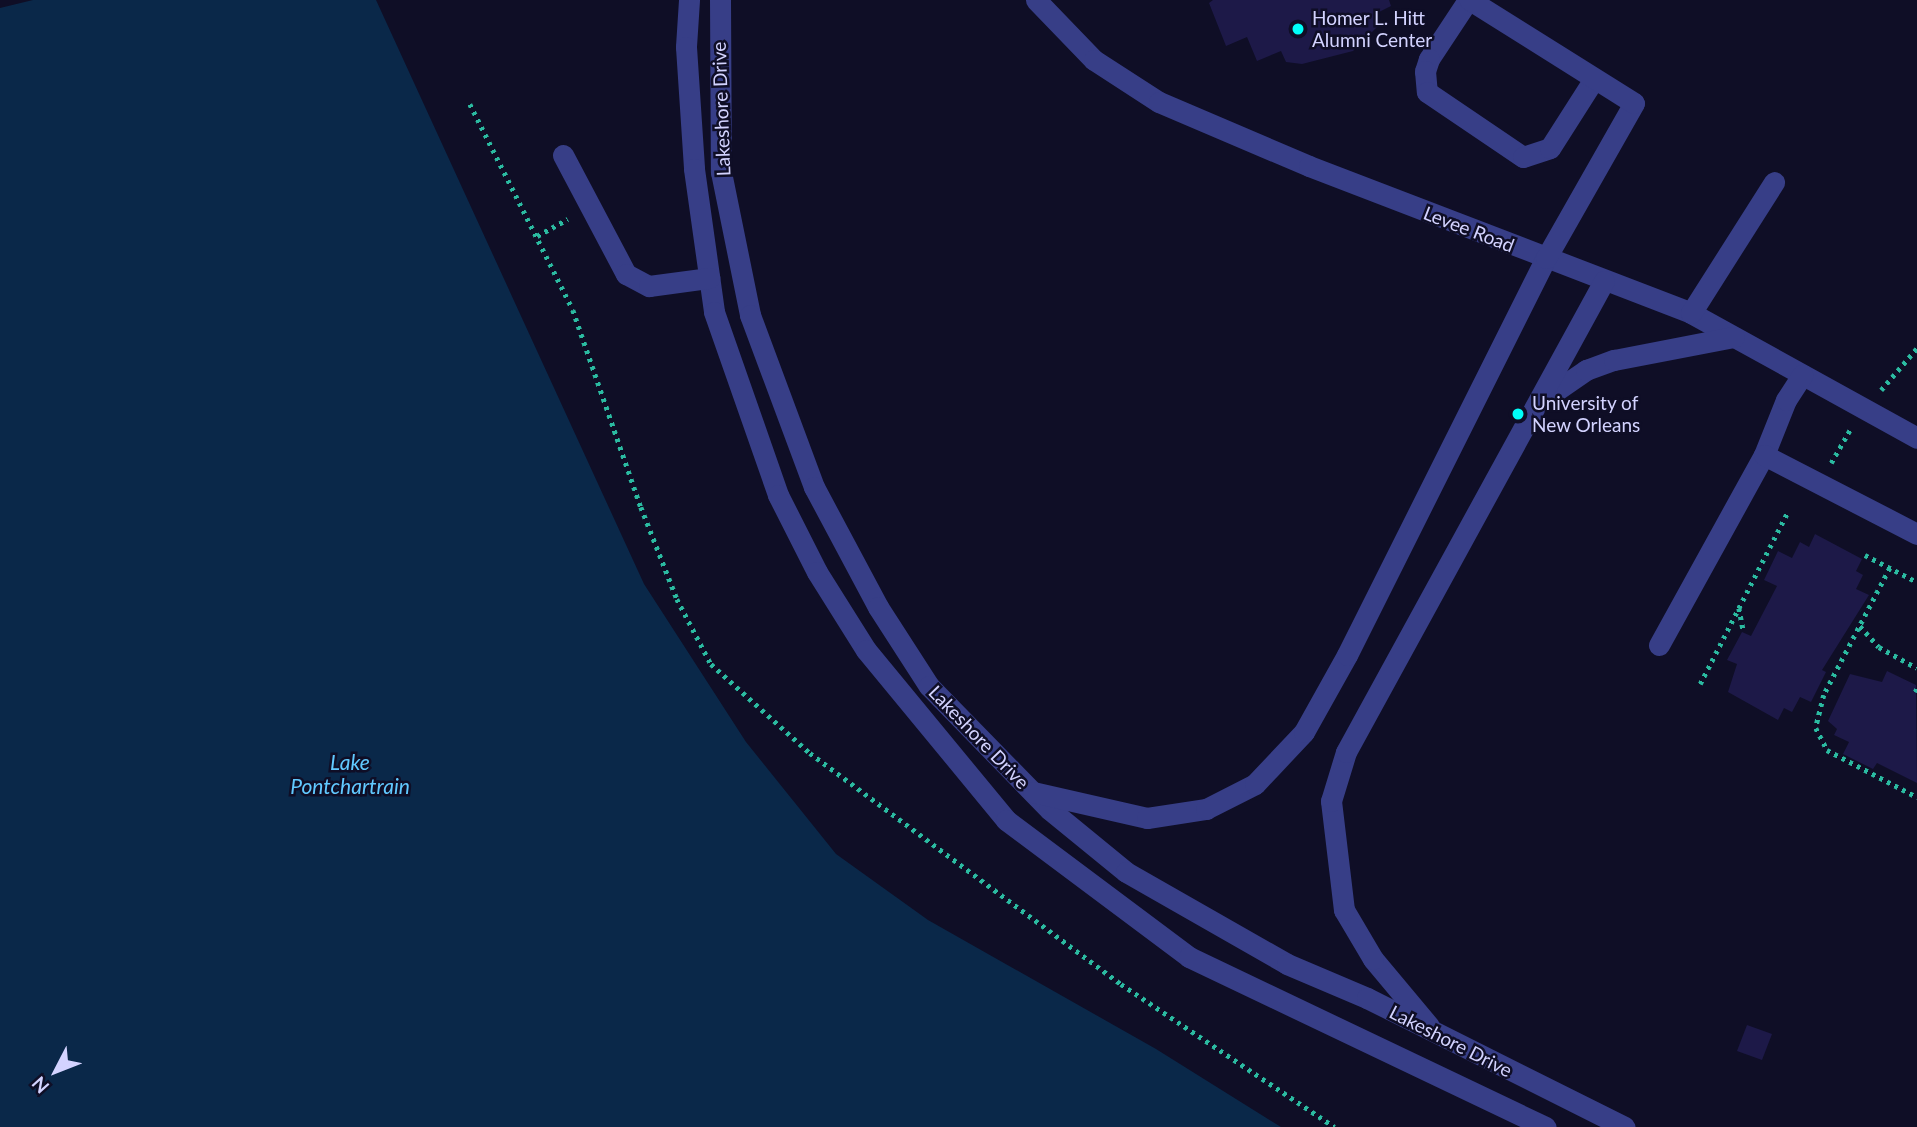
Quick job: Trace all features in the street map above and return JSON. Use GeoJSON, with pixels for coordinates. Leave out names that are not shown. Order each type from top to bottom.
{"type":"FeatureCollection","features":[{"type":"Feature","properties":{"kind":"street","name":"Lakeshore Drive"},"geometry":{"type":"LineString","coordinates":[[689,0],[687,47],[694,169],[713,312],[778,495],[817,572],[866,650],[1006,820],[1189,957],[1546,1127]]}},
{"type":"Feature","properties":{"kind":"street","name":"Lakeshore Drive"},"geometry":{"type":"LineString","coordinates":[[720,0],[721,172],[750,315],[814,487],[878,607],[929,686],[1033,792],[1126,872],[1287,964],[1435,1033],[1625,1127]]}},
{"type":"Feature","properties":{"kind":"street","name":"Levee Road"},"geometry":{"type":"LineString","coordinates":[[1036,0],[1094,60],[1159,102],[1232,135],[1692,313],[1917,438]]}},
{"type":"Feature","properties":{"kind":"street"},"geometry":{"type":"LineString","coordinates":[[1033,792],[1147,818],[1206,808],[1255,784],[1304,732],[1347,655],[1546,258],[1634,103],[1469,0],[1429,59],[1425,71],[1427,92],[1523,157],[1550,148],[1594,79]]}},
{"type":"Feature","properties":{"kind":"street"},"geometry":{"type":"LineString","coordinates":[[563,155],[626,274],[649,286],[709,278]]}},
{"type":"Feature","properties":{"kind":"street"},"geometry":{"type":"LineString","coordinates":[[1692,313],[1774,182]]}},
{"type":"Feature","properties":{"kind":"street"},"geometry":{"type":"LineString","coordinates":[[1435,1033],[1373,959],[1344,910],[1331,801],[1346,752],[1604,281]]}},
{"type":"Feature","properties":{"kind":"street"},"geometry":{"type":"LineString","coordinates":[[1536,405],[1586,370],[1614,360],[1734,337]]}},
{"type":"Feature","properties":{"kind":"street"},"geometry":{"type":"LineString","coordinates":[[1659,645],[1764,454],[1786,400],[1802,375]]}},
{"type":"Feature","properties":{"kind":"street"},"geometry":{"type":"LineString","coordinates":[[1764,454],[1917,534]]}},
{"type":"Feature","properties":{"kind":"path"},"geometry":{"type":"LineString","coordinates":[[470,104],[573,310],[677,599],[711,664],[810,753],[1121,984],[1335,1127]]}},
{"type":"Feature","properties":{"kind":"path"},"geometry":{"type":"LineString","coordinates":[[537,236],[591,207]]}},
{"type":"Feature","properties":{"kind":"path"},"geometry":{"type":"LineString","coordinates":[[1820,483],[1854,424],[1860,426],[1886,381],[1917,348]]}},
{"type":"Feature","properties":{"kind":"path"},"geometry":{"type":"LineString","coordinates":[[1700,684],[1788,511]]}},
{"type":"Feature","properties":{"kind":"path"},"geometry":{"type":"LineString","coordinates":[[1865,555],[1917,582]]}},
{"type":"Feature","properties":{"kind":"path"},"geometry":{"type":"LineString","coordinates":[[1890,568],[1824,695],[1817,734],[1827,750],[1917,797]]}},
{"type":"Feature","properties":{"kind":"path"},"geometry":{"type":"LineString","coordinates":[[1739,608],[1746,623],[1744,633]]}},
{"type":"Feature","properties":{"kind":"path"},"geometry":{"type":"LineString","coordinates":[[1860,626],[1879,647],[1917,668]]}},
{"type":"Feature","properties":{"kind":"water","name":"Lake Pontchartrain"},"geometry":{"type":"Polygon","coordinates":[[[33,0],[376,0],[644,584],[746,742],[836,854],[928,920],[1156,1049],[1281,1127],[0,1127],[0,8],[33,0]]]}},
{"type":"Feature","properties":{"kind":"building","name":"Homer L. Hitt Alumni Center"},"geometry":{"type":"Polygon","coordinates":[[[1213,0],[1389,0],[1391,6],[1377,13],[1381,23],[1353,51],[1302,64],[1286,62],[1281,51],[1257,61],[1247,37],[1226,46],[1209,3],[1213,0]]]}},
{"type":"Feature","properties":{"kind":"building"},"geometry":{"type":"Polygon","coordinates":[[[1815,534],[1862,559],[1856,571],[1863,575],[1856,589],[1869,595],[1822,670],[1826,672],[1811,702],[1800,697],[1792,712],[1784,708],[1778,720],[1728,692],[1737,664],[1727,660],[1742,632],[1751,636],[1777,586],[1764,580],[1778,551],[1792,558],[1800,542],[1809,547],[1815,534]]]}},
{"type":"Feature","properties":{"kind":"building"},"geometry":{"type":"Polygon","coordinates":[[[1887,671],[1916,685],[1917,783],[1877,763],[1873,769],[1843,754],[1849,742],[1834,735],[1837,729],[1828,721],[1850,674],[1882,682],[1887,671]]]}},
{"type":"Feature","properties":{"kind":"building"},"geometry":{"type":"Polygon","coordinates":[[[1747,1025],[1772,1034],[1762,1060],[1737,1051],[1747,1025]]]}},
{"type":"Feature","properties":{"kind":"place","name":"Homer L. Hitt Alumni Center"},"geometry":{"type":"Point","coordinates":[1298,29]}},
{"type":"Feature","properties":{"kind":"place","name":"University of New Orleans"},"geometry":{"type":"Point","coordinates":[1518,414]}}]}
